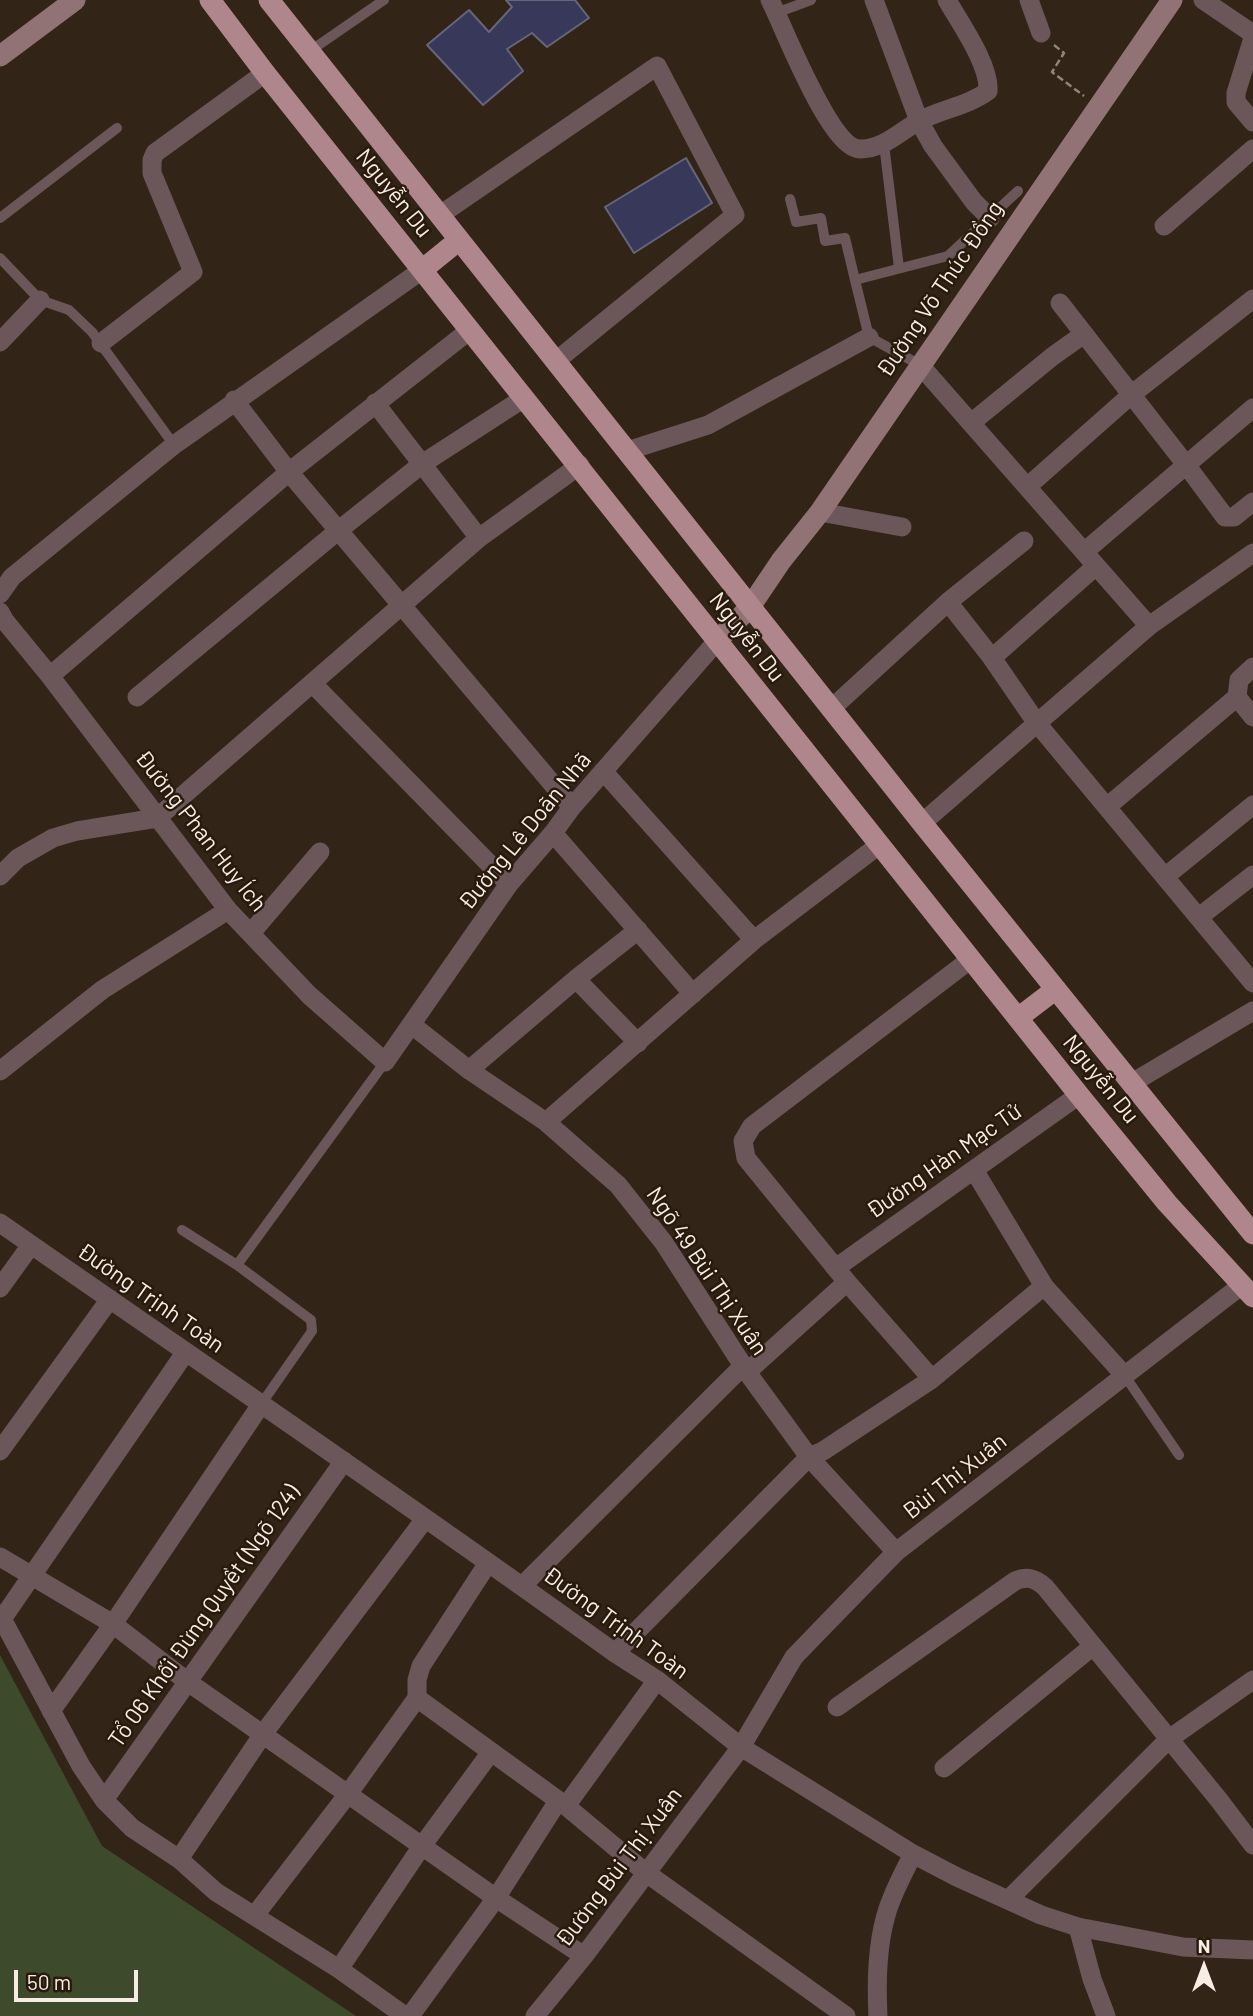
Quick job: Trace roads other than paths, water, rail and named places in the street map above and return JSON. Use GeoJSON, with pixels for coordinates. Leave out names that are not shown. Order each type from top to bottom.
{"type":"FeatureCollection","features":[{"type":"Feature","properties":{"kind":"main road","name":"Nguyễn Du"},"geometry":{"type":"LineString","coordinates":[[211,0],[265,73],[580,465],[1079,1095],[1167,1203],[1249,1286]]}},
{"type":"Feature","properties":{"kind":"main road","name":"Nguyễn Du"},"geometry":{"type":"LineString","coordinates":[[269,0],[831,709],[1253,1234]]}},
{"type":"Feature","properties":{"kind":"main road"},"geometry":{"type":"LineString","coordinates":[[422,270],[459,240]]}},
{"type":"Feature","properties":{"kind":"main road"},"geometry":{"type":"LineString","coordinates":[[1018,1018],[1056,989]]}},
{"type":"Feature","properties":{"kind":"street"},"geometry":{"type":"LineString","coordinates":[[0,56],[75,0]]}},
{"type":"Feature","properties":{"kind":"street"},"geometry":{"type":"LineString","coordinates":[[874,0],[919,121],[933,146],[989,218]]}},
{"type":"Feature","properties":{"kind":"street"},"geometry":{"type":"LineString","coordinates":[[773,6],[809,87],[828,119],[849,145],[859,149],[884,144],[919,121],[979,98],[988,91],[989,82],[977,54],[947,0]]}},
{"type":"Feature","properties":{"kind":"street"},"geometry":{"type":"LineString","coordinates":[[1029,0],[1041,33]]}},
{"type":"Feature","properties":{"kind":"street","name":"Đường Võ Thúc Đồng"},"geometry":{"type":"LineString","coordinates":[[717,641],[750,607],[781,561],[820,512],[1172,0]]}},
{"type":"Feature","properties":{"kind":"street"},"geometry":{"type":"LineString","coordinates":[[1203,0],[1253,36],[1236,93],[1236,102],[1253,122]]}},
{"type":"Feature","properties":{"kind":"street"},"geometry":{"type":"LineString","coordinates":[[440,215],[657,66],[735,215],[556,361]]}},
{"type":"Feature","properties":{"kind":"street"},"geometry":{"type":"LineString","coordinates":[[101,343],[193,272],[152,173],[155,153],[265,73]]}},
{"type":"Feature","properties":{"kind":"street"},"geometry":{"type":"LineString","coordinates":[[1164,226],[1253,149]]}},
{"type":"Feature","properties":{"kind":"street"},"geometry":{"type":"LineString","coordinates":[[0,594],[12,577],[174,445],[234,400],[422,270]]}},
{"type":"Feature","properties":{"kind":"street"},"geometry":{"type":"LineString","coordinates":[[1027,487],[1131,395],[1253,299]]}},
{"type":"Feature","properties":{"kind":"street"},"geometry":{"type":"LineString","coordinates":[[0,342],[40,300]]}},
{"type":"Feature","properties":{"kind":"street"},"geometry":{"type":"LineString","coordinates":[[1060,303],[1225,517],[1234,517],[1253,502]]}},
{"type":"Feature","properties":{"kind":"street"},"geometry":{"type":"LineString","coordinates":[[50,676],[289,472],[470,330]]}},
{"type":"Feature","properties":{"kind":"street"},"geometry":{"type":"LineString","coordinates":[[971,423],[1052,356],[1084,334]]}},
{"type":"Feature","properties":{"kind":"street"},"geometry":{"type":"LineString","coordinates":[[627,451],[708,425],[869,337]]}},
{"type":"Feature","properties":{"kind":"street"},"geometry":{"type":"LineString","coordinates":[[920,365],[1149,626]]}},
{"type":"Feature","properties":{"kind":"street"},"geometry":{"type":"LineString","coordinates":[[137,697],[422,464],[524,398]]}},
{"type":"Feature","properties":{"kind":"street"},"geometry":{"type":"LineString","coordinates":[[234,400],[289,472],[572,807]]}},
{"type":"Feature","properties":{"kind":"street"},"geometry":{"type":"LineString","coordinates":[[375,403],[479,538]]}},
{"type":"Feature","properties":{"kind":"street"},"geometry":{"type":"LineString","coordinates":[[992,658],[1090,559],[1253,408]]}},
{"type":"Feature","properties":{"kind":"street"},"geometry":{"type":"LineString","coordinates":[[0,876],[18,858],[53,838],[77,831],[158,818],[479,538],[580,465]]}},
{"type":"Feature","properties":{"kind":"street"},"geometry":{"type":"LineString","coordinates":[[820,512],[902,527]]}},
{"type":"Feature","properties":{"kind":"street"},"geometry":{"type":"LineString","coordinates":[[831,709],[948,601],[1024,541]]}},
{"type":"Feature","properties":{"kind":"street"},"geometry":{"type":"LineString","coordinates":[[922,823],[1149,626],[1253,553]]}},
{"type":"Feature","properties":{"kind":"street"},"geometry":{"type":"LineString","coordinates":[[948,601],[1036,722],[1253,983]]}},
{"type":"Feature","properties":{"kind":"street","name":"Đường Phan Huy Ích"},"geometry":{"type":"LineString","coordinates":[[0,612],[228,910],[309,995],[385,1062]]}},
{"type":"Feature","properties":{"kind":"street","name":"Đường Lê Doãn Nhã"},"geometry":{"type":"LineString","coordinates":[[385,1062],[509,884],[572,807],[717,641]]}},
{"type":"Feature","properties":{"kind":"street"},"geometry":{"type":"LineString","coordinates":[[1108,806],[1237,697],[1239,680],[1253,667]]}},
{"type":"Feature","properties":{"kind":"street"},"geometry":{"type":"LineString","coordinates":[[312,683],[509,884]]}},
{"type":"Feature","properties":{"kind":"street"},"geometry":{"type":"LineString","coordinates":[[1237,697],[1253,717]]}},
{"type":"Feature","properties":{"kind":"street"},"geometry":{"type":"LineString","coordinates":[[603,771],[754,940]]}},
{"type":"Feature","properties":{"kind":"street"},"geometry":{"type":"LineString","coordinates":[[1166,876],[1253,804]]}},
{"type":"Feature","properties":{"kind":"street"},"geometry":{"type":"LineString","coordinates":[[553,833],[693,994]]}},
{"type":"Feature","properties":{"kind":"street"},"geometry":{"type":"LineString","coordinates":[[545,1122],[754,940],[879,845]]}},
{"type":"Feature","properties":{"kind":"street"},"geometry":{"type":"LineString","coordinates":[[251,933],[320,852]]}},
{"type":"Feature","properties":{"kind":"street"},"geometry":{"type":"LineString","coordinates":[[1199,917],[1253,875]]}},
{"type":"Feature","properties":{"kind":"street"},"geometry":{"type":"LineString","coordinates":[[0,1071],[102,990],[228,910]]}},
{"type":"Feature","properties":{"kind":"street"},"geometry":{"type":"LineString","coordinates":[[469,1069],[638,930]]}},
{"type":"Feature","properties":{"kind":"street"},"geometry":{"type":"LineString","coordinates":[[932,1379],[746,1158],[743,1141],[746,1133],[971,959]]}},
{"type":"Feature","properties":{"kind":"street"},"geometry":{"type":"LineString","coordinates":[[576,979],[638,1043]]}},
{"type":"Feature","properties":{"kind":"street"},"geometry":{"type":"LineString","coordinates":[[1132,1083],[1253,1011]]}},
{"type":"Feature","properties":{"kind":"street","name":"Ngõ 49 Bùi Thị Xuân"},"geometry":{"type":"LineString","coordinates":[[412,1025],[545,1122],[600,1169],[636,1206],[664,1243],[745,1369],[809,1457],[896,1552]]}},
{"type":"Feature","properties":{"kind":"street","name":"Đường Hàn Mạc Tử"},"geometry":{"type":"LineString","coordinates":[[522,1586],[842,1274],[974,1170],[1079,1095]]}},
{"type":"Feature","properties":{"kind":"street"},"geometry":{"type":"LineString","coordinates":[[974,1170],[1044,1286],[1125,1376]]}},
{"type":"Feature","properties":{"kind":"street","name":"Đường Trịnh Toàn"},"geometry":{"type":"LineString","coordinates":[[0,1223],[657,1680],[741,1747],[913,1854],[1009,1900],[1077,1927],[1183,1947],[1253,1950]]}},
{"type":"Feature","properties":{"kind":"street"},"geometry":{"type":"LineString","coordinates":[[0,1288],[31,1245]]}},
{"type":"Feature","properties":{"kind":"street"},"geometry":{"type":"LineString","coordinates":[[615,1653],[809,1457],[823,1451],[932,1379],[1044,1286]]}},
{"type":"Feature","properties":{"kind":"street","name":"Bùi Thị Xuân"},"geometry":{"type":"LineString","coordinates":[[741,1747],[794,1657],[896,1552],[1125,1376],[1249,1286]]}},
{"type":"Feature","properties":{"kind":"street"},"geometry":{"type":"LineString","coordinates":[[0,1451],[110,1299]]}},
{"type":"Feature","properties":{"kind":"street"},"geometry":{"type":"LineString","coordinates":[[185,1353],[1,1617],[80,1766],[104,1800],[132,1828],[178,1859],[216,1892],[339,1969],[407,2016],[496,1898],[562,1804],[657,1680]]}},
{"type":"Feature","properties":{"kind":"street"},"geometry":{"type":"LineString","coordinates":[[51,1711],[262,1403]]}},
{"type":"Feature","properties":{"kind":"street","name":"Tổ 06 Khối Đừng Quyềt (Ngõ 124)"},"geometry":{"type":"LineString","coordinates":[[104,1800],[344,1461]]}},
{"type":"Feature","properties":{"kind":"street"},"geometry":{"type":"LineString","coordinates":[[178,1859],[263,1734],[425,1519]]}},
{"type":"Feature","properties":{"kind":"street"},"geometry":{"type":"LineString","coordinates":[[0,1557],[113,1624],[188,1682],[583,1956]]}},
{"type":"Feature","properties":{"kind":"street"},"geometry":{"type":"LineString","coordinates":[[255,1915],[348,1794],[417,1698],[417,1680],[421,1666],[488,1563]]}},
{"type":"Feature","properties":{"kind":"street"},"geometry":{"type":"LineString","coordinates":[[837,1707],[929,1640],[1021,1579],[1036,1580],[1045,1587],[1253,1845]]}},
{"type":"Feature","properties":{"kind":"street"},"geometry":{"type":"LineString","coordinates":[[944,1768],[1093,1646]]}},
{"type":"Feature","properties":{"kind":"street"},"geometry":{"type":"LineString","coordinates":[[1009,1900],[1168,1739],[1253,1679]]}},
{"type":"Feature","properties":{"kind":"street"},"geometry":{"type":"LineString","coordinates":[[417,1698],[562,1804],[645,1872],[846,2016]]}},
{"type":"Feature","properties":{"kind":"street","name":"Đường Bùi Thị Xuân"},"geometry":{"type":"LineString","coordinates":[[535,2016],[741,1747]]}},
{"type":"Feature","properties":{"kind":"street"},"geometry":{"type":"LineString","coordinates":[[339,1969],[422,1846],[491,1752]]}},
{"type":"Feature","properties":{"kind":"street"},"geometry":{"type":"LineString","coordinates":[[878,2016],[878,1964],[884,1928],[891,1900],[913,1854]]}},
{"type":"Feature","properties":{"kind":"street"},"geometry":{"type":"LineString","coordinates":[[1077,1927],[1106,2016]]}},
{"type":"Feature","properties":{"kind":"lane"},"geometry":{"type":"LineString","coordinates":[[310,52],[384,0]]}},
{"type":"Feature","properties":{"kind":"lane"},"geometry":{"type":"LineString","coordinates":[[773,6],[811,0]]}},
{"type":"Feature","properties":{"kind":"lane"},"geometry":{"type":"LineString","coordinates":[[0,218],[117,128]]}},
{"type":"Feature","properties":{"kind":"lane"},"geometry":{"type":"LineString","coordinates":[[884,144],[899,268]]}},
{"type":"Feature","properties":{"kind":"lane"},"geometry":{"type":"LineString","coordinates":[[855,280],[948,256],[1018,191]]}},
{"type":"Feature","properties":{"kind":"lane"},"geometry":{"type":"LineString","coordinates":[[790,199],[796,222],[821,218],[825,242],[845,238],[869,337],[920,365]]}},
{"type":"Feature","properties":{"kind":"lane"},"geometry":{"type":"LineString","coordinates":[[0,258],[40,300],[69,310],[101,343],[174,445]]}},
{"type":"Feature","properties":{"kind":"lane"},"geometry":{"type":"LineString","coordinates":[[237,1265],[385,1062]]}},
{"type":"Feature","properties":{"kind":"lane"},"geometry":{"type":"LineString","coordinates":[[182,1230],[237,1265],[309,1317],[313,1325],[307,1339],[262,1403]]}},
{"type":"Feature","properties":{"kind":"lane"},"geometry":{"type":"LineString","coordinates":[[1125,1376],[1179,1455]]}}]}
